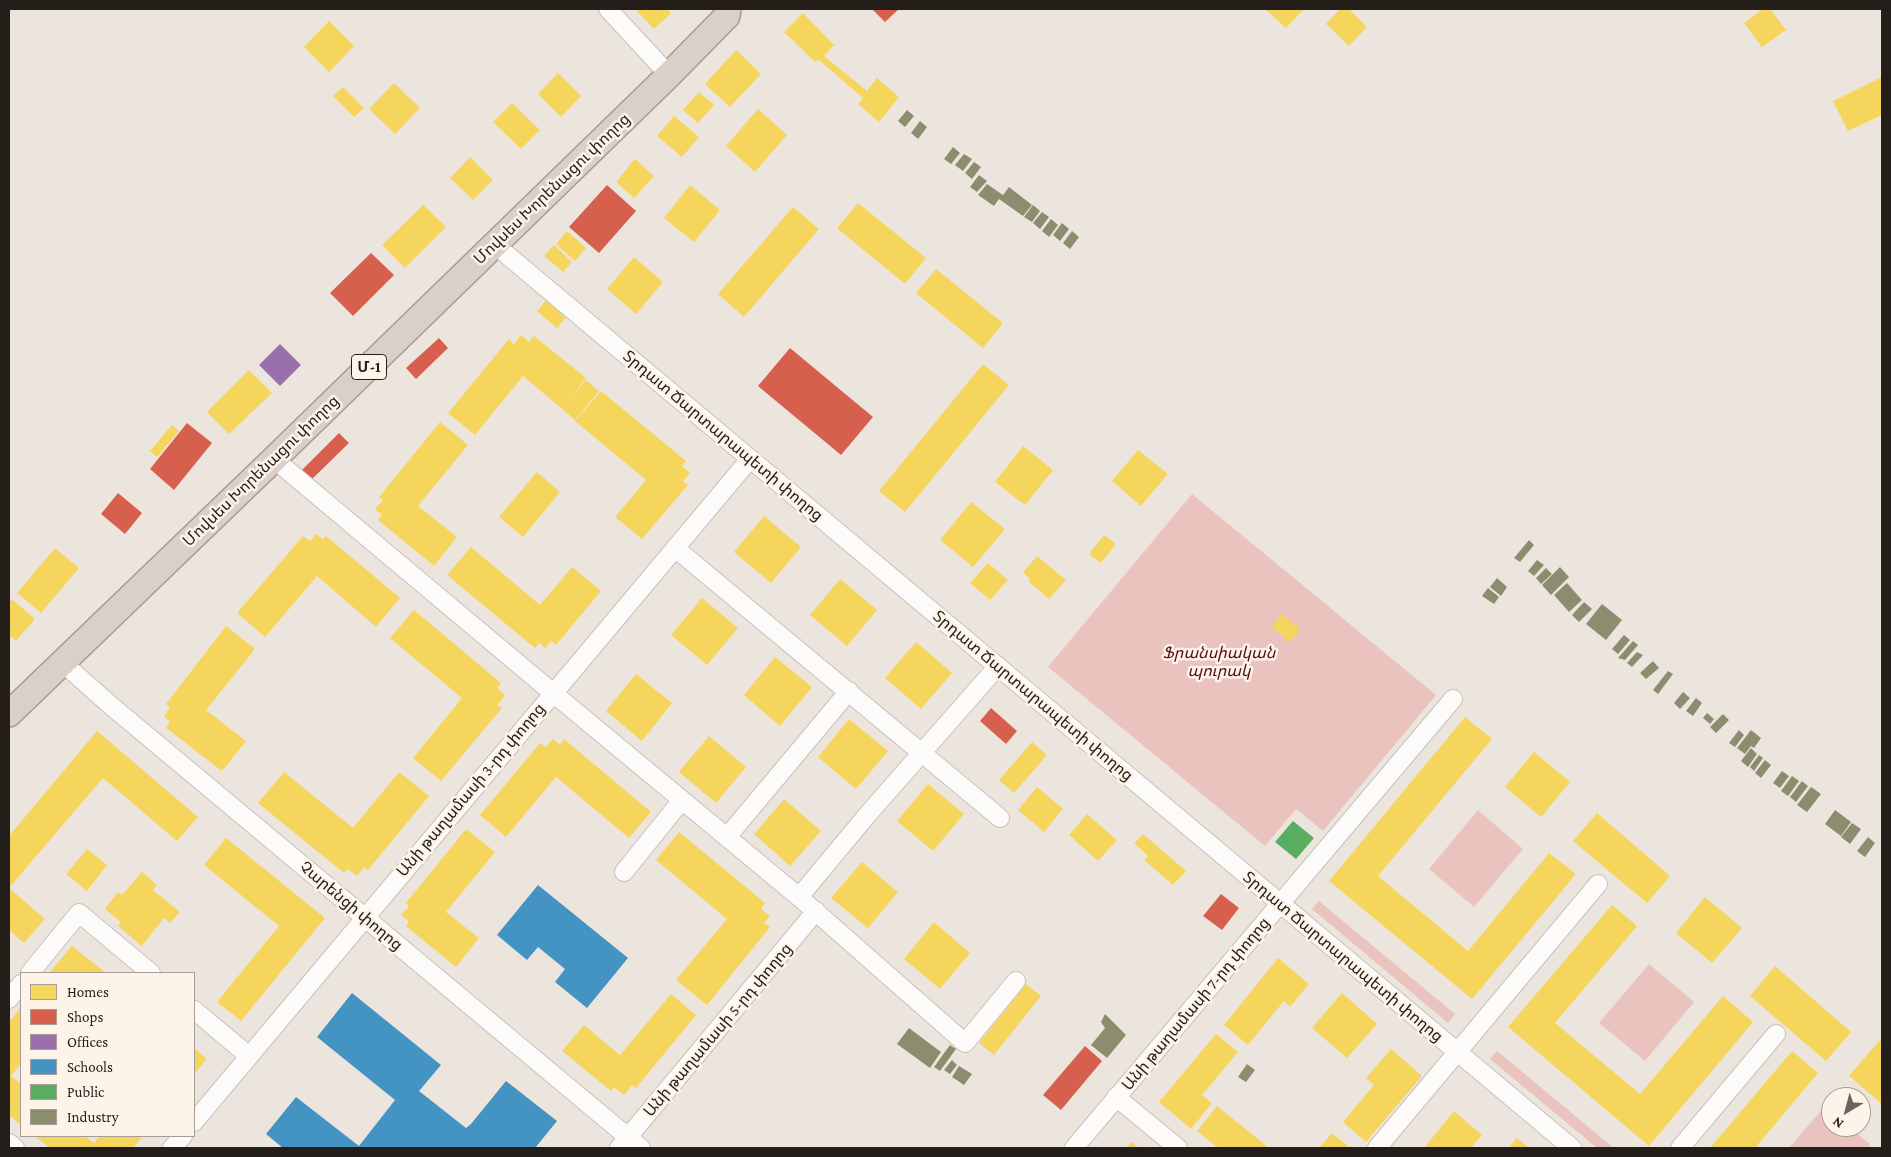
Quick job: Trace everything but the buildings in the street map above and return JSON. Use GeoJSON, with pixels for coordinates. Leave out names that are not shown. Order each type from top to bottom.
{"type":"FeatureCollection","features":[{"type":"Feature","properties":{"kind":"highway","name":"Մովսես Խորենացու փողոց"},"geometry":{"type":"LineString","coordinates":[[9,714],[669,75],[727,12]]}},
{"type":"Feature","properties":{"kind":"street"},"geometry":{"type":"LineString","coordinates":[[608,9],[669,75]]}},
{"type":"Feature","properties":{"kind":"street","name":"Տրդատ Ճարտարապետի փողոց"},"geometry":{"type":"LineString","coordinates":[[494,244],[1572,1148]]}},
{"type":"Feature","properties":{"kind":"street"},"geometry":{"type":"LineString","coordinates":[[274,459],[799,896],[965,1043],[1016,981]]}},
{"type":"Feature","properties":{"kind":"street","name":"Անի թաղամասի 3-րդ փողոց"},"geometry":{"type":"LineString","coordinates":[[195,1121],[750,459]]}},
{"type":"Feature","properties":{"kind":"street"},"geometry":{"type":"LineString","coordinates":[[675,548],[1000,818]]}},
{"type":"Feature","properties":{"kind":"street","name":"Չարենցի փողոց"},"geometry":{"type":"LineString","coordinates":[[62,662],[109,704],[365,917],[630,1145]]}},
{"type":"Feature","properties":{"kind":"street"},"geometry":{"type":"LineString","coordinates":[[799,896],[998,666]]}},
{"type":"Feature","properties":{"kind":"street"},"geometry":{"type":"LineString","coordinates":[[727,838],[848,691]]}},
{"type":"Feature","properties":{"kind":"street","name":"Անի թաղամասի 7-րդ փողոց"},"geometry":{"type":"LineString","coordinates":[[1074,1148],[1453,699]]}},
{"type":"Feature","properties":{"kind":"street"},"geometry":{"type":"LineString","coordinates":[[624,872],[682,800]]}},
{"type":"Feature","properties":{"kind":"street"},"geometry":{"type":"LineString","coordinates":[[1377,1148],[1598,884]]}},
{"type":"Feature","properties":{"kind":"street","name":"Անի թաղամասի 5-րդ փողոց"},"geometry":{"type":"LineString","coordinates":[[630,1145],[816,911]]}},
{"type":"Feature","properties":{"kind":"street"},"geometry":{"type":"LineString","coordinates":[[31,972],[80,913],[150,972]]}},
{"type":"Feature","properties":{"kind":"street"},"geometry":{"type":"LineString","coordinates":[[9,999],[20,985]]}},
{"type":"Feature","properties":{"kind":"street"},"geometry":{"type":"LineString","coordinates":[[195,1011],[249,1056]]}},
{"type":"Feature","properties":{"kind":"street"},"geometry":{"type":"LineString","coordinates":[[1680,1148],[1776,1034]]}},
{"type":"Feature","properties":{"kind":"street"},"geometry":{"type":"LineString","coordinates":[[1116,1097],[1178,1148]]}},
{"type":"Feature","properties":{"kind":"street"},"geometry":{"type":"LineString","coordinates":[[172,1148],[182,1137]]}},
{"type":"Feature","properties":{"kind":"street"},"geometry":{"type":"LineString","coordinates":[[9,1143],[15,1148]]}},
{"type":"Feature","properties":{"kind":"green space","name":"Ֆրանսիական պուրակ"},"geometry":{"type":"Polygon","coordinates":[[[1192,494],[1436,695],[1323,831],[1296,809],[1265,846],[1048,667],[1192,494]]]}},
{"type":"Feature","properties":{"kind":"green space"},"geometry":{"type":"Polygon","coordinates":[[[1478,810],[1523,849],[1474,907],[1429,869],[1478,810]]]}},
{"type":"Feature","properties":{"kind":"green space"},"geometry":{"type":"Polygon","coordinates":[[[1319,901],[1455,1014],[1448,1023],[1312,909],[1319,901]]]}},
{"type":"Feature","properties":{"kind":"green space"},"geometry":{"type":"Polygon","coordinates":[[[1649,964],[1694,1002],[1645,1061],[1599,1023],[1649,964]]]}},
{"type":"Feature","properties":{"kind":"green space"},"geometry":{"type":"Polygon","coordinates":[[[1497,1051],[1614,1148],[1597,1148],[1490,1059],[1497,1051]]]}},
{"type":"Feature","properties":{"kind":"green space"},"geometry":{"type":"Polygon","coordinates":[[[1821,1111],[1821,1137],[1861,1137],[1870,1144],[1867,1148],[1789,1148],[1821,1111]]]}}]}
